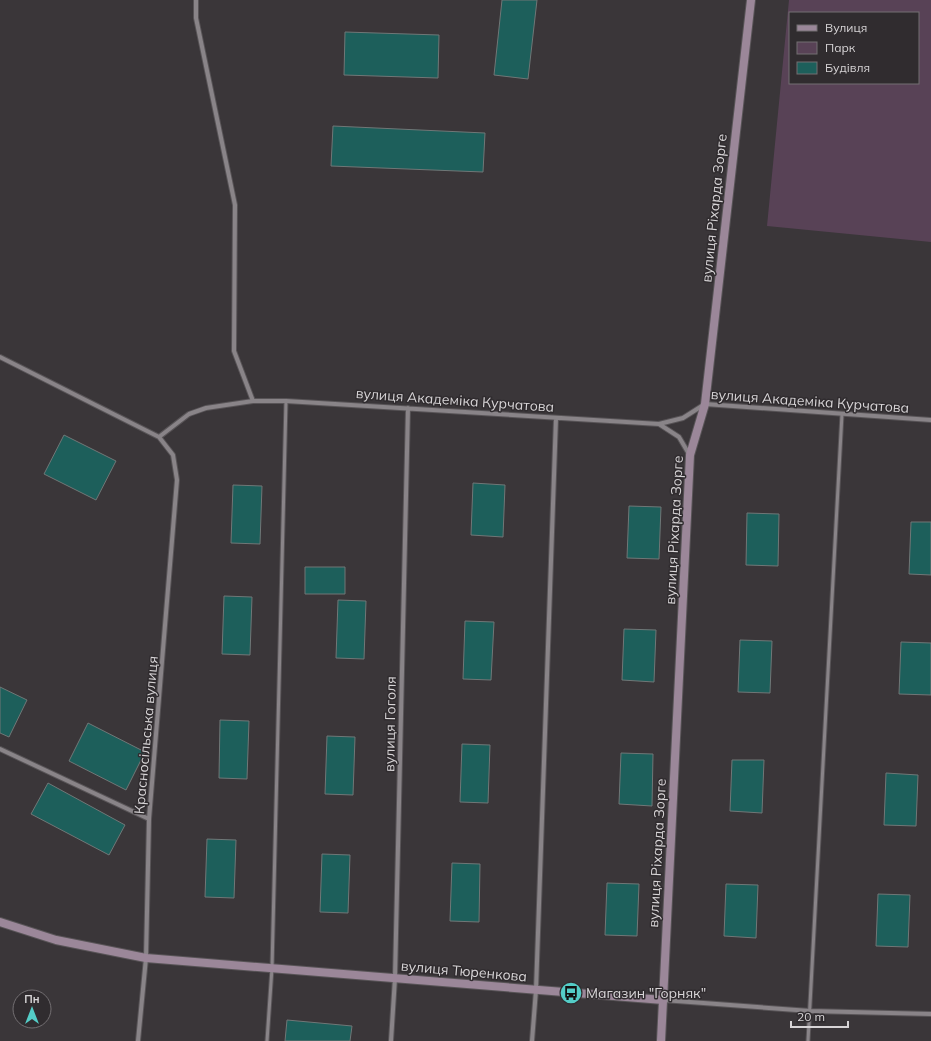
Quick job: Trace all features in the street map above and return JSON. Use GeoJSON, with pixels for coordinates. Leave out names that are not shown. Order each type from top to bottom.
{"type":"FeatureCollection","features":[{"type":"Feature","properties":{"kind":"street"},"geometry":{"type":"LineString","coordinates":[[196,0],[196,18],[235,205],[234,351],[253,401]]}},
{"type":"Feature","properties":{"kind":"street","name":"вулиця Ріхарда Зорге"},"geometry":{"type":"LineString","coordinates":[[661,1041],[690,455],[705,404],[751,0]]}},
{"type":"Feature","properties":{"kind":"street"},"geometry":{"type":"LineString","coordinates":[[0,357],[159,437]]}},
{"type":"Feature","properties":{"kind":"street","name":"вулиця Академіка Курчатова"},"geometry":{"type":"LineString","coordinates":[[159,437],[189,414],[206,408],[253,401],[286,401],[659,424],[683,418],[705,404],[931,420]]}},
{"type":"Feature","properties":{"kind":"street","name":"вулиця Гоголя"},"geometry":{"type":"LineString","coordinates":[[391,1041],[395,978],[408,408]]}},
{"type":"Feature","properties":{"kind":"street"},"geometry":{"type":"LineString","coordinates":[[532,1041],[536,990],[556,418]]}},
{"type":"Feature","properties":{"kind":"street"},"geometry":{"type":"LineString","coordinates":[[659,424],[679,437],[690,455]]}},
{"type":"Feature","properties":{"kind":"street","name":"Красносільська вулиця"},"geometry":{"type":"LineString","coordinates":[[138,1041],[146,958],[150,819],[177,480],[173,455],[159,437]]}},
{"type":"Feature","properties":{"kind":"street"},"geometry":{"type":"LineString","coordinates":[[0,749],[150,819]]}},
{"type":"Feature","properties":{"kind":"street","name":"вулиця Тюренкова"},"geometry":{"type":"LineString","coordinates":[[0,922],[56,940],[146,958],[810,1011],[931,1014]]}},
{"type":"Feature","properties":{"kind":"lane"},"geometry":{"type":"LineString","coordinates":[[267,1041],[272,968],[286,401]]}},
{"type":"Feature","properties":{"kind":"lane"},"geometry":{"type":"LineString","coordinates":[[808,1041],[842,414]]}},
{"type":"Feature","properties":{"kind":"green space"},"geometry":{"type":"Polygon","coordinates":[[[789,0],[931,0],[931,242],[767,226],[789,0]]]}},
{"type":"Feature","properties":{"kind":"building"},"geometry":{"type":"Polygon","coordinates":[[[502,0],[537,0],[528,79],[494,75],[502,0]]]}},
{"type":"Feature","properties":{"kind":"building"},"geometry":{"type":"Polygon","coordinates":[[[345,32],[439,35],[438,78],[344,75],[345,32]]]}},
{"type":"Feature","properties":{"kind":"building"},"geometry":{"type":"Polygon","coordinates":[[[333,126],[485,133],[483,172],[331,166],[333,126]]]}},
{"type":"Feature","properties":{"kind":"building"},"geometry":{"type":"Polygon","coordinates":[[[64,435],[116,461],[96,500],[44,474],[64,435]]]}},
{"type":"Feature","properties":{"kind":"building"},"geometry":{"type":"Polygon","coordinates":[[[473,483],[505,485],[503,537],[471,535],[473,483]]]}},
{"type":"Feature","properties":{"kind":"building"},"geometry":{"type":"Polygon","coordinates":[[[233,485],[262,486],[260,544],[231,543],[233,485]]]}},
{"type":"Feature","properties":{"kind":"building"},"geometry":{"type":"Polygon","coordinates":[[[629,506],[661,507],[659,559],[627,558],[629,506]]]}},
{"type":"Feature","properties":{"kind":"building"},"geometry":{"type":"Polygon","coordinates":[[[747,513],[779,514],[778,566],[746,565],[747,513]]]}},
{"type":"Feature","properties":{"kind":"building"},"geometry":{"type":"Polygon","coordinates":[[[911,522],[931,522],[931,575],[909,574],[911,522]]]}},
{"type":"Feature","properties":{"kind":"building"},"geometry":{"type":"Polygon","coordinates":[[[305,567],[345,567],[345,594],[305,594],[305,567]]]}},
{"type":"Feature","properties":{"kind":"building"},"geometry":{"type":"Polygon","coordinates":[[[224,596],[252,597],[250,655],[222,654],[224,596]]]}},
{"type":"Feature","properties":{"kind":"building"},"geometry":{"type":"Polygon","coordinates":[[[338,600],[366,601],[364,659],[336,658],[338,600]]]}},
{"type":"Feature","properties":{"kind":"building"},"geometry":{"type":"Polygon","coordinates":[[[465,621],[494,622],[491,680],[463,679],[465,621]]]}},
{"type":"Feature","properties":{"kind":"building"},"geometry":{"type":"Polygon","coordinates":[[[624,629],[656,630],[654,682],[622,680],[624,629]]]}},
{"type":"Feature","properties":{"kind":"building"},"geometry":{"type":"Polygon","coordinates":[[[740,640],[772,641],[770,693],[738,692],[740,640]]]}},
{"type":"Feature","properties":{"kind":"building"},"geometry":{"type":"Polygon","coordinates":[[[901,642],[931,643],[931,695],[899,694],[901,642]]]}},
{"type":"Feature","properties":{"kind":"building"},"geometry":{"type":"Polygon","coordinates":[[[0,687],[27,700],[9,737],[0,733],[0,687]]]}},
{"type":"Feature","properties":{"kind":"building"},"geometry":{"type":"Polygon","coordinates":[[[220,720],[249,721],[247,779],[219,778],[220,720]]]}},
{"type":"Feature","properties":{"kind":"building"},"geometry":{"type":"Polygon","coordinates":[[[88,723],[145,752],[126,790],[69,761],[88,723]]]}},
{"type":"Feature","properties":{"kind":"building"},"geometry":{"type":"Polygon","coordinates":[[[327,736],[355,737],[353,795],[325,794],[327,736]]]}},
{"type":"Feature","properties":{"kind":"building"},"geometry":{"type":"Polygon","coordinates":[[[462,744],[490,745],[488,803],[460,802],[462,744]]]}},
{"type":"Feature","properties":{"kind":"building"},"geometry":{"type":"Polygon","coordinates":[[[621,753],[653,754],[652,806],[619,804],[621,753]]]}},
{"type":"Feature","properties":{"kind":"building"},"geometry":{"type":"Polygon","coordinates":[[[732,760],[764,760],[762,813],[730,811],[732,760]]]}},
{"type":"Feature","properties":{"kind":"building"},"geometry":{"type":"Polygon","coordinates":[[[886,773],[918,775],[916,826],[884,825],[886,773]]]}},
{"type":"Feature","properties":{"kind":"building"},"geometry":{"type":"Polygon","coordinates":[[[48,783],[125,825],[109,855],[31,814],[48,783]]]}},
{"type":"Feature","properties":{"kind":"building"},"geometry":{"type":"Polygon","coordinates":[[[207,839],[236,840],[234,898],[205,897],[207,839]]]}},
{"type":"Feature","properties":{"kind":"building"},"geometry":{"type":"Polygon","coordinates":[[[322,854],[350,855],[348,913],[320,912],[322,854]]]}},
{"type":"Feature","properties":{"kind":"building"},"geometry":{"type":"Polygon","coordinates":[[[452,863],[480,864],[479,922],[450,921],[452,863]]]}},
{"type":"Feature","properties":{"kind":"building"},"geometry":{"type":"Polygon","coordinates":[[[607,883],[639,884],[637,936],[605,935],[607,883]]]}},
{"type":"Feature","properties":{"kind":"building"},"geometry":{"type":"Polygon","coordinates":[[[726,884],[758,885],[756,938],[724,936],[726,884]]]}},
{"type":"Feature","properties":{"kind":"building"},"geometry":{"type":"Polygon","coordinates":[[[878,894],[910,895],[908,947],[876,946],[878,894]]]}},
{"type":"Feature","properties":{"kind":"building"},"geometry":{"type":"Polygon","coordinates":[[[287,1020],[352,1026],[350,1041],[285,1041],[287,1020]]]}},
{"type":"Feature","properties":{"kind":"place","name":"Магазин \"Горняк\""},"geometry":{"type":"Point","coordinates":[571,993]}}]}
